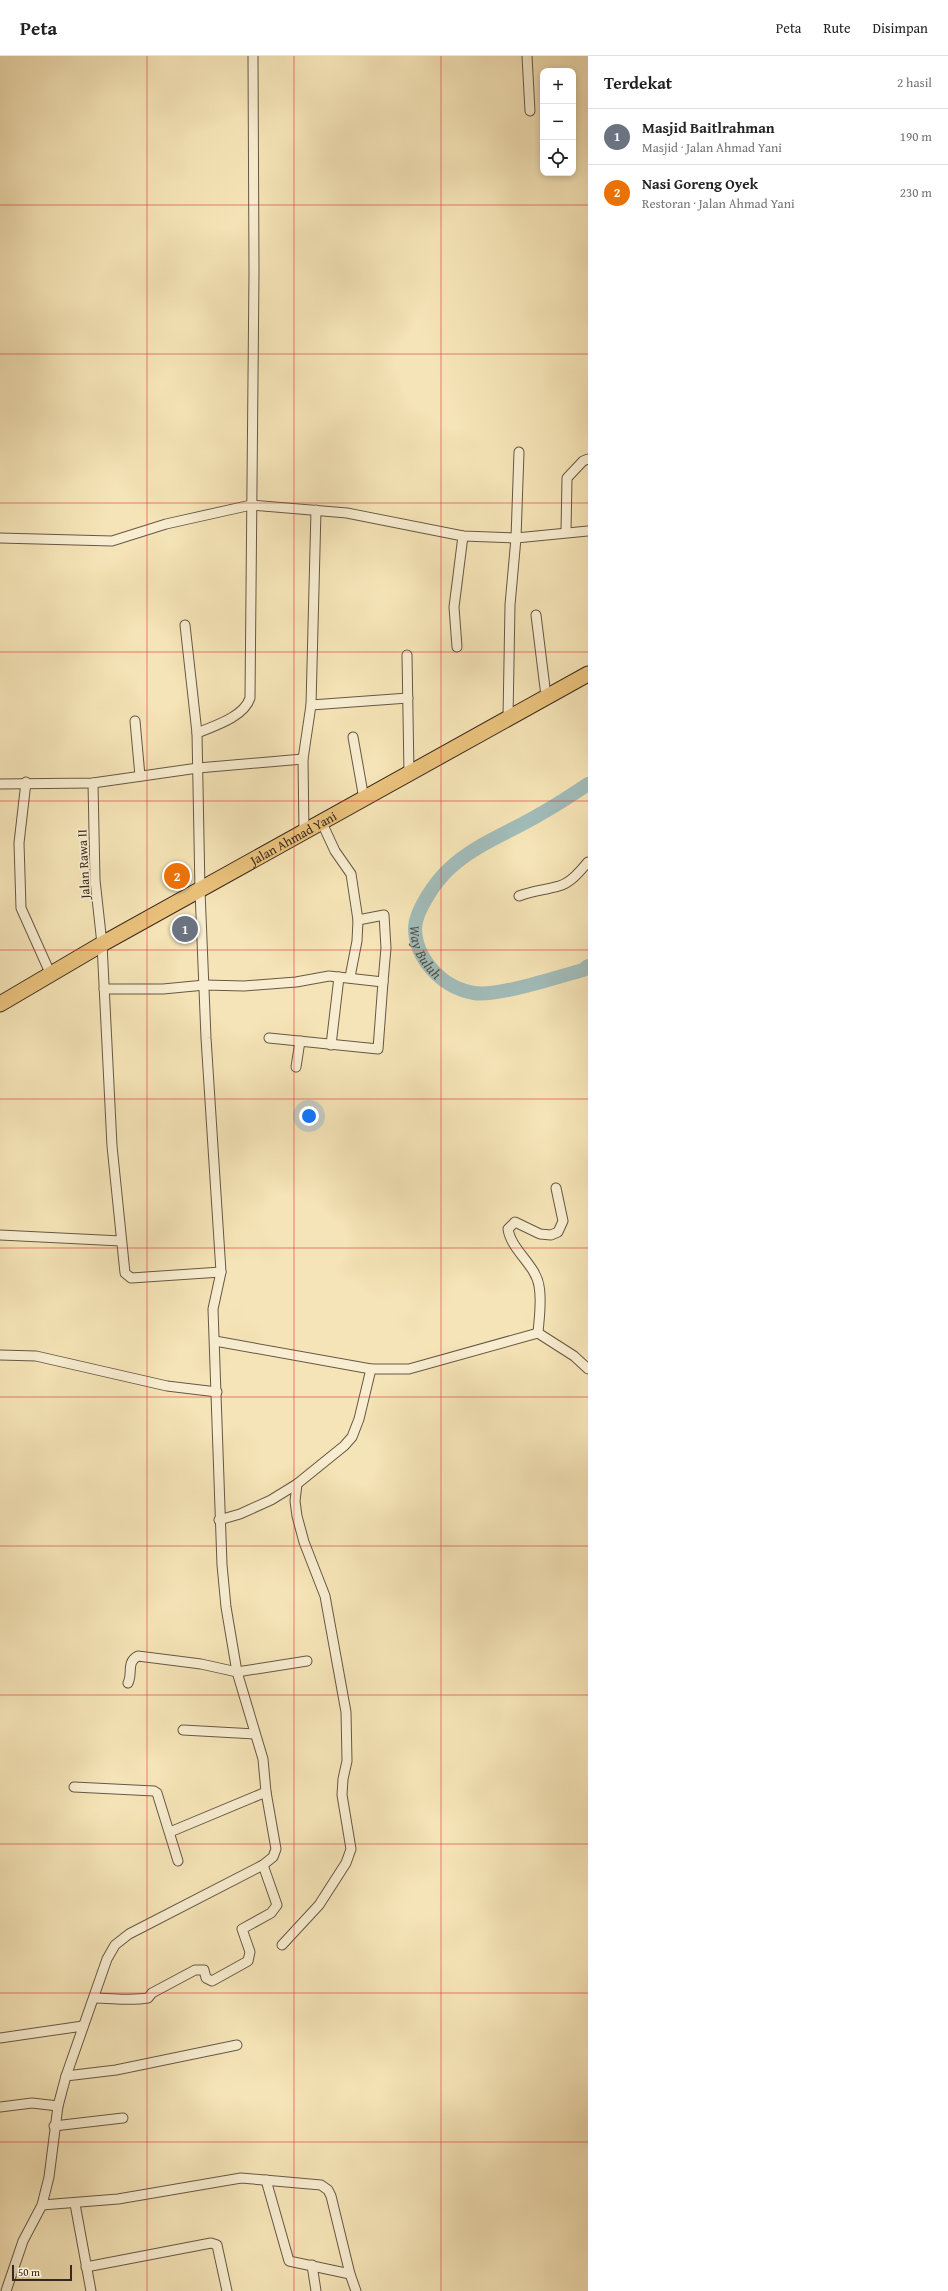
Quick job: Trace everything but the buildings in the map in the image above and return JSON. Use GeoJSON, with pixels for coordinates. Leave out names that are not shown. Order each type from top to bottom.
{"type":"FeatureCollection","features":[{"type":"Feature","properties":{"kind":"highway","name":"Jalan Ahmad Yani"},"geometry":{"type":"LineString","coordinates":[[0,1004],[102,944],[200,891],[546,696],[588,674]]}},
{"type":"Feature","properties":{"kind":"street"},"geometry":{"type":"LineString","coordinates":[[197,733],[225,721],[245,708],[250,698],[254,272],[253,56]]}},
{"type":"Feature","properties":{"kind":"street"},"geometry":{"type":"LineString","coordinates":[[527,56],[530,111]]}},
{"type":"Feature","properties":{"kind":"street"},"geometry":{"type":"LineString","coordinates":[[508,718],[510,605],[516,538],[519,452]]}},
{"type":"Feature","properties":{"kind":"street"},"geometry":{"type":"LineString","coordinates":[[566,532],[567,478],[578,465],[588,459]]}},
{"type":"Feature","properties":{"kind":"street"},"geometry":{"type":"LineString","coordinates":[[0,538],[112,541],[166,524],[251,505],[316,510],[404,523],[463,536],[516,538],[588,531]]}},
{"type":"Feature","properties":{"kind":"street"},"geometry":{"type":"LineString","coordinates":[[304,833],[303,759],[311,705],[316,510]]}},
{"type":"Feature","properties":{"kind":"street"},"geometry":{"type":"LineString","coordinates":[[457,647],[454,607],[463,536]]}},
{"type":"Feature","properties":{"kind":"street"},"geometry":{"type":"LineString","coordinates":[[536,615],[546,696]]}},
{"type":"Feature","properties":{"kind":"street"},"geometry":{"type":"LineString","coordinates":[[4,2290],[23,2241],[42,2205],[49,2177],[54,2126],[66,2076],[107,1959],[115,1945],[129,1934],[263,1865],[273,1857],[276,1849],[266,1792],[263,1759],[237,1672],[226,1607],[219,1520],[220,1475],[213,1309],[221,1272],[206,1038],[200,891],[197,733],[186,625]]}},
{"type":"Feature","properties":{"kind":"street"},"geometry":{"type":"LineString","coordinates":[[407,655],[409,773]]}},
{"type":"Feature","properties":{"kind":"street"},"geometry":{"type":"LineString","coordinates":[[311,705],[408,698]]}},
{"type":"Feature","properties":{"kind":"street"},"geometry":{"type":"LineString","coordinates":[[135,721],[140,776]]}},
{"type":"Feature","properties":{"kind":"street"},"geometry":{"type":"LineString","coordinates":[[353,737],[364,798]]}},
{"type":"Feature","properties":{"kind":"street"},"geometry":{"type":"LineString","coordinates":[[0,784],[26,782],[93,783],[198,768],[303,759]]}},
{"type":"Feature","properties":{"kind":"street"},"geometry":{"type":"LineString","coordinates":[[26,782],[19,843],[21,908],[51,975]]}},
{"type":"Feature","properties":{"kind":"street","name":"Jalan Rawa II"},"geometry":{"type":"LineString","coordinates":[[93,783],[95,880],[102,944],[112,1146],[125,1273],[131,1278],[221,1272]]}},
{"type":"Feature","properties":{"kind":"street"},"geometry":{"type":"LineString","coordinates":[[322,823],[335,851],[351,874],[358,920],[357,942],[350,977]]}},
{"type":"Feature","properties":{"kind":"street"},"geometry":{"type":"LineString","coordinates":[[519,896],[538,889],[560,886],[570,880],[588,862]]}},
{"type":"Feature","properties":{"kind":"street"},"geometry":{"type":"LineString","coordinates":[[268,1038],[332,1046],[378,1049],[386,948],[384,915],[358,920]]}},
{"type":"Feature","properties":{"kind":"street"},"geometry":{"type":"LineString","coordinates":[[104,989],[163,989],[205,985],[268,984],[339,977],[350,977],[383,982]]}},
{"type":"Feature","properties":{"kind":"street"},"geometry":{"type":"LineString","coordinates":[[332,1046],[339,977]]}},
{"type":"Feature","properties":{"kind":"street"},"geometry":{"type":"LineString","coordinates":[[296,1067],[300,1041]]}},
{"type":"Feature","properties":{"kind":"street"},"geometry":{"type":"LineString","coordinates":[[538,1333],[539,1285],[523,1255],[509,1236],[508,1229],[515,1222],[540,1234],[551,1235],[558,1232],[563,1221],[556,1188]]}},
{"type":"Feature","properties":{"kind":"street"},"geometry":{"type":"LineString","coordinates":[[0,1235],[121,1241]]}},
{"type":"Feature","properties":{"kind":"street"},"geometry":{"type":"LineString","coordinates":[[215,1341],[371,1369],[409,1369],[538,1333],[574,1356],[588,1369]]}},
{"type":"Feature","properties":{"kind":"street"},"geometry":{"type":"LineString","coordinates":[[0,1355],[36,1356],[167,1386],[217,1392]]}},
{"type":"Feature","properties":{"kind":"street"},"geometry":{"type":"LineString","coordinates":[[219,1520],[240,1514],[271,1500],[297,1484],[333,1456],[352,1436],[359,1419],[371,1369]]}},
{"type":"Feature","properties":{"kind":"street"},"geometry":{"type":"LineString","coordinates":[[282,1945],[319,1905],[346,1863],[350,1849],[342,1795],[343,1779],[348,1760],[346,1712],[325,1596],[304,1542],[297,1516],[295,1501],[297,1484]]}},
{"type":"Feature","properties":{"kind":"street"},"geometry":{"type":"LineString","coordinates":[[128,1683],[132,1658],[138,1656],[201,1664],[237,1672],[307,1661]]}},
{"type":"Feature","properties":{"kind":"street"},"geometry":{"type":"LineString","coordinates":[[183,1730],[255,1734]]}},
{"type":"Feature","properties":{"kind":"street"},"geometry":{"type":"LineString","coordinates":[[74,1787],[154,1791],[160,1796],[178,1861]]}},
{"type":"Feature","properties":{"kind":"street"},"geometry":{"type":"LineString","coordinates":[[170,1832],[266,1792]]}},
{"type":"Feature","properties":{"kind":"street"},"geometry":{"type":"LineString","coordinates":[[94,1998],[121,1998],[127,2001],[148,1998],[152,1993],[195,1970],[204,1970],[206,1978],[212,1981],[248,1961],[250,1952],[242,1929],[271,1913],[277,1904],[263,1865]]}},
{"type":"Feature","properties":{"kind":"street"},"geometry":{"type":"LineString","coordinates":[[0,2038],[83,2026]]}},
{"type":"Feature","properties":{"kind":"street"},"geometry":{"type":"LineString","coordinates":[[66,2076],[116,2070],[237,2045]]}},
{"type":"Feature","properties":{"kind":"street"},"geometry":{"type":"LineString","coordinates":[[0,2107],[32,2103],[58,2106]]}},
{"type":"Feature","properties":{"kind":"street"},"geometry":{"type":"LineString","coordinates":[[54,2126],[124,2118]]}},
{"type":"Feature","properties":{"kind":"street"},"geometry":{"type":"LineString","coordinates":[[42,2205],[76,2204],[118,2199],[241,2178],[321,2185],[328,2190],[350,2274],[356,2291]]}},
{"type":"Feature","properties":{"kind":"street"},"geometry":{"type":"LineString","coordinates":[[266,2180],[290,2261],[350,2274]]}},
{"type":"Feature","properties":{"kind":"street"},"geometry":{"type":"LineString","coordinates":[[76,2204],[91,2291]]}},
{"type":"Feature","properties":{"kind":"street"},"geometry":{"type":"LineString","coordinates":[[86,2267],[211,2243],[217,2245],[227,2291]]}},
{"type":"Feature","properties":{"kind":"street"},"geometry":{"type":"LineString","coordinates":[[312,2265],[316,2291]]}},
{"type":"Feature","properties":{"kind":"waterway","name":"Way Buluh"},"geometry":{"type":"LineString","coordinates":[[588,784],[548,810],[482,845],[459,860],[444,874],[427,897],[418,914],[415,929],[420,951],[433,971],[452,985],[474,993],[497,992],[527,986],[583,970],[588,966]]}},
{"type":"Feature","properties":{"kind":"place","name":"Nasi Goreng Oyek"},"geometry":{"type":"Point","coordinates":[177,876]}},
{"type":"Feature","properties":{"kind":"place","name":"Masjid Baitlrahman"},"geometry":{"type":"Point","coordinates":[185,929]}}]}
